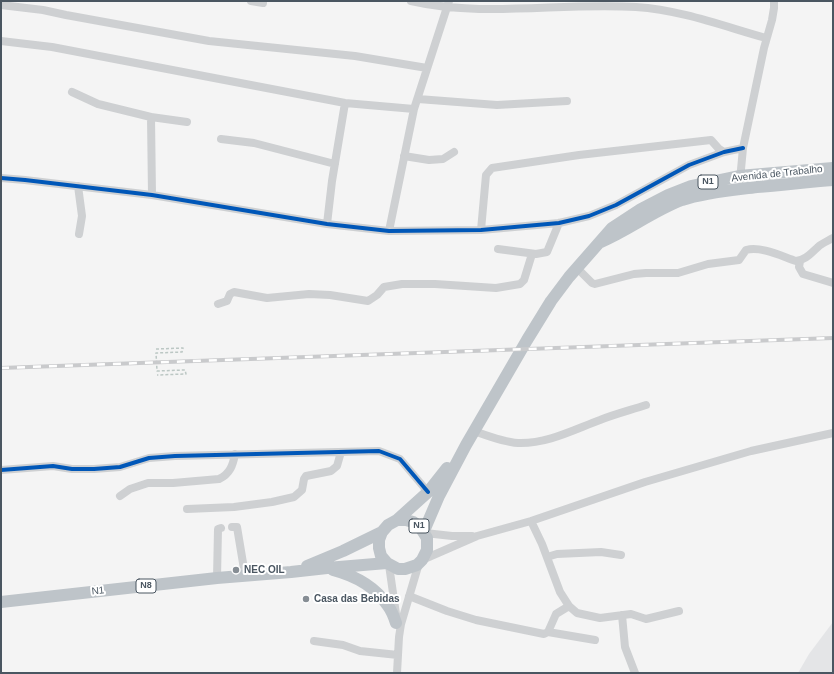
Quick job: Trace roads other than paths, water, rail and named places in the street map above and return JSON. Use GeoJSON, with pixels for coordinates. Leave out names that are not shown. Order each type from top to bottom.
{"type":"FeatureCollection","features":[{"type":"Feature","properties":{"kind":"highway","name":"Avenida de Trabalho"},"geometry":{"type":"LineString","coordinates":[[600,243],[612,228],[641,209],[668,195],[691,186],[739,176],[832,174]]}},
{"type":"Feature","properties":{"kind":"highway","name":"Avenida de Trabalho"},"geometry":{"type":"LineString","coordinates":[[600,243],[617,235],[656,212],[683,200],[713,193],[832,174]]}},
{"type":"Feature","properties":{"kind":"highway","name":"N1"},"geometry":{"type":"LineString","coordinates":[[424,532],[439,496],[466,445],[527,340],[552,301],[600,243]]}},
{"type":"Feature","properties":{"kind":"highway","name":"N1"},"geometry":{"type":"LineString","coordinates":[[291,572],[343,551],[382,532],[388,525],[397,520],[428,492],[466,445]]}},
{"type":"Feature","properties":{"kind":"highway","name":"N1"},"geometry":{"type":"LineString","coordinates":[[397,520],[413,522],[424,532],[427,538],[427,550],[421,562]]}},
{"type":"Feature","properties":{"kind":"highway"},"geometry":{"type":"LineString","coordinates":[[382,532],[379,540],[379,548],[381,556],[388,564],[398,569],[405,569],[411,568],[421,562]]}},
{"type":"Feature","properties":{"kind":"highway","name":"N1"},"geometry":{"type":"LineString","coordinates":[[1,602],[244,575],[388,564]]}},
{"type":"Feature","properties":{"kind":"highway"},"geometry":{"type":"LineString","coordinates":[[327,568],[360,579],[373,588],[389,606],[396,623]]}},
{"type":"Feature","properties":{"kind":"street"},"geometry":{"type":"LineString","coordinates":[[44,1],[44,10]]}},
{"type":"Feature","properties":{"kind":"street"},"geometry":{"type":"LineString","coordinates":[[251,1],[263,3]]}},
{"type":"Feature","properties":{"kind":"street"},"geometry":{"type":"LineString","coordinates":[[411,1],[448,4],[470,10],[621,4],[666,11],[703,19],[766,38]]}},
{"type":"Feature","properties":{"kind":"street"},"geometry":{"type":"LineString","coordinates":[[741,189],[739,176],[743,148],[766,38],[772,20],[774,1]]}},
{"type":"Feature","properties":{"kind":"street"},"geometry":{"type":"LineString","coordinates":[[389,231],[414,109],[448,4]]}},
{"type":"Feature","properties":{"kind":"street"},"geometry":{"type":"LineString","coordinates":[[1,5],[44,10],[209,41],[355,56],[427,68]]}},
{"type":"Feature","properties":{"kind":"street"},"geometry":{"type":"LineString","coordinates":[[1,41],[52,47],[345,103],[414,109]]}},
{"type":"Feature","properties":{"kind":"street"},"geometry":{"type":"LineString","coordinates":[[72,92],[98,104],[151,117],[187,122]]}},
{"type":"Feature","properties":{"kind":"street"},"geometry":{"type":"LineString","coordinates":[[418,99],[497,105],[567,101]]}},
{"type":"Feature","properties":{"kind":"street"},"geometry":{"type":"LineString","coordinates":[[327,224],[345,103]]}},
{"type":"Feature","properties":{"kind":"street"},"geometry":{"type":"LineString","coordinates":[[151,117],[152,194]]}},
{"type":"Feature","properties":{"kind":"street"},"geometry":{"type":"LineString","coordinates":[[221,139],[254,143],[335,164]]}},
{"type":"Feature","properties":{"kind":"street"},"geometry":{"type":"LineString","coordinates":[[481,230],[486,175],[492,168],[580,155],[711,140],[724,152]]}},
{"type":"Feature","properties":{"kind":"street"},"geometry":{"type":"LineString","coordinates":[[1,178],[152,194],[327,224],[389,231],[481,230],[558,223],[600,213],[689,165],[724,152],[743,148]]}},
{"type":"Feature","properties":{"kind":"street"},"geometry":{"type":"LineString","coordinates":[[404,156],[429,160],[443,159],[454,152]]}},
{"type":"Feature","properties":{"kind":"street"},"geometry":{"type":"LineString","coordinates":[[78,186],[82,216],[79,234]]}},
{"type":"Feature","properties":{"kind":"street"},"geometry":{"type":"LineString","coordinates":[[498,250],[532,254],[547,252],[558,223]]}},
{"type":"Feature","properties":{"kind":"street"},"geometry":{"type":"LineString","coordinates":[[578,268],[592,283],[595,284],[634,274],[678,273],[708,264],[724,261],[736,261],[739,260],[746,250],[750,249],[764,251],[800,261],[819,246],[833,238]]}},
{"type":"Feature","properties":{"kind":"street"},"geometry":{"type":"LineString","coordinates":[[218,304],[227,301],[230,294],[234,292],[266,298],[309,294],[330,295],[368,301],[377,295],[384,287],[402,284],[435,284],[484,288],[512,286],[520,284],[524,280],[532,254]]}},
{"type":"Feature","properties":{"kind":"street"},"geometry":{"type":"LineString","coordinates":[[800,261],[799,267],[803,274],[833,283]]}},
{"type":"Feature","properties":{"kind":"street"},"geometry":{"type":"LineString","coordinates":[[474,431],[501,440],[517,443],[545,440],[646,405]]}},
{"type":"Feature","properties":{"kind":"street"},"geometry":{"type":"LineString","coordinates":[[397,673],[399,637],[409,596],[421,562],[477,536],[531,521],[645,482],[751,451],[833,433]]}},
{"type":"Feature","properties":{"kind":"street"},"geometry":{"type":"LineString","coordinates":[[1,470],[53,466],[94,470],[120,467],[149,458],[235,454],[379,451],[400,459],[428,492]]}},
{"type":"Feature","properties":{"kind":"street"},"geometry":{"type":"LineString","coordinates":[[187,509],[234,507],[294,497],[302,490],[306,476],[331,471],[337,466],[341,452]]}},
{"type":"Feature","properties":{"kind":"street"},"geometry":{"type":"LineString","coordinates":[[120,496],[130,489],[148,483],[174,483],[219,479],[225,476],[232,467],[235,454]]}},
{"type":"Feature","properties":{"kind":"street"},"geometry":{"type":"LineString","coordinates":[[531,521],[560,592],[569,606],[577,612],[600,618],[631,614],[646,619],[679,611]]}},
{"type":"Feature","properties":{"kind":"street"},"geometry":{"type":"LineString","coordinates":[[232,527],[236,527],[244,575]]}},
{"type":"Feature","properties":{"kind":"street"},"geometry":{"type":"LineString","coordinates":[[217,578],[218,529],[221,528]]}},
{"type":"Feature","properties":{"kind":"street"},"geometry":{"type":"LineString","coordinates":[[424,532],[452,536],[477,536]]}},
{"type":"Feature","properties":{"kind":"street"},"geometry":{"type":"LineString","coordinates":[[547,557],[557,554],[601,552],[622,555]]}},
{"type":"Feature","properties":{"kind":"street"},"geometry":{"type":"LineString","coordinates":[[388,564],[399,637]]}},
{"type":"Feature","properties":{"kind":"street"},"geometry":{"type":"LineString","coordinates":[[409,596],[447,611],[476,620],[544,634],[548,632],[595,640]]}},
{"type":"Feature","properties":{"kind":"street"},"geometry":{"type":"LineString","coordinates":[[548,632],[556,614],[569,606]]}},
{"type":"Feature","properties":{"kind":"street"},"geometry":{"type":"LineString","coordinates":[[622,615],[625,647],[635,673]]}},
{"type":"Feature","properties":{"kind":"street"},"geometry":{"type":"LineString","coordinates":[[314,641],[343,644],[360,651],[398,655]]}},
{"type":"Feature","properties":{"kind":"railway"},"geometry":{"type":"LineString","coordinates":[[1,368],[833,338]]}},
{"type":"Feature","properties":{"kind":"place","name":"NEC OIL"},"geometry":{"type":"Point","coordinates":[236,570]}},
{"type":"Feature","properties":{"kind":"place","name":"Casa das Bebidas"},"geometry":{"type":"Point","coordinates":[306,599]}}]}
